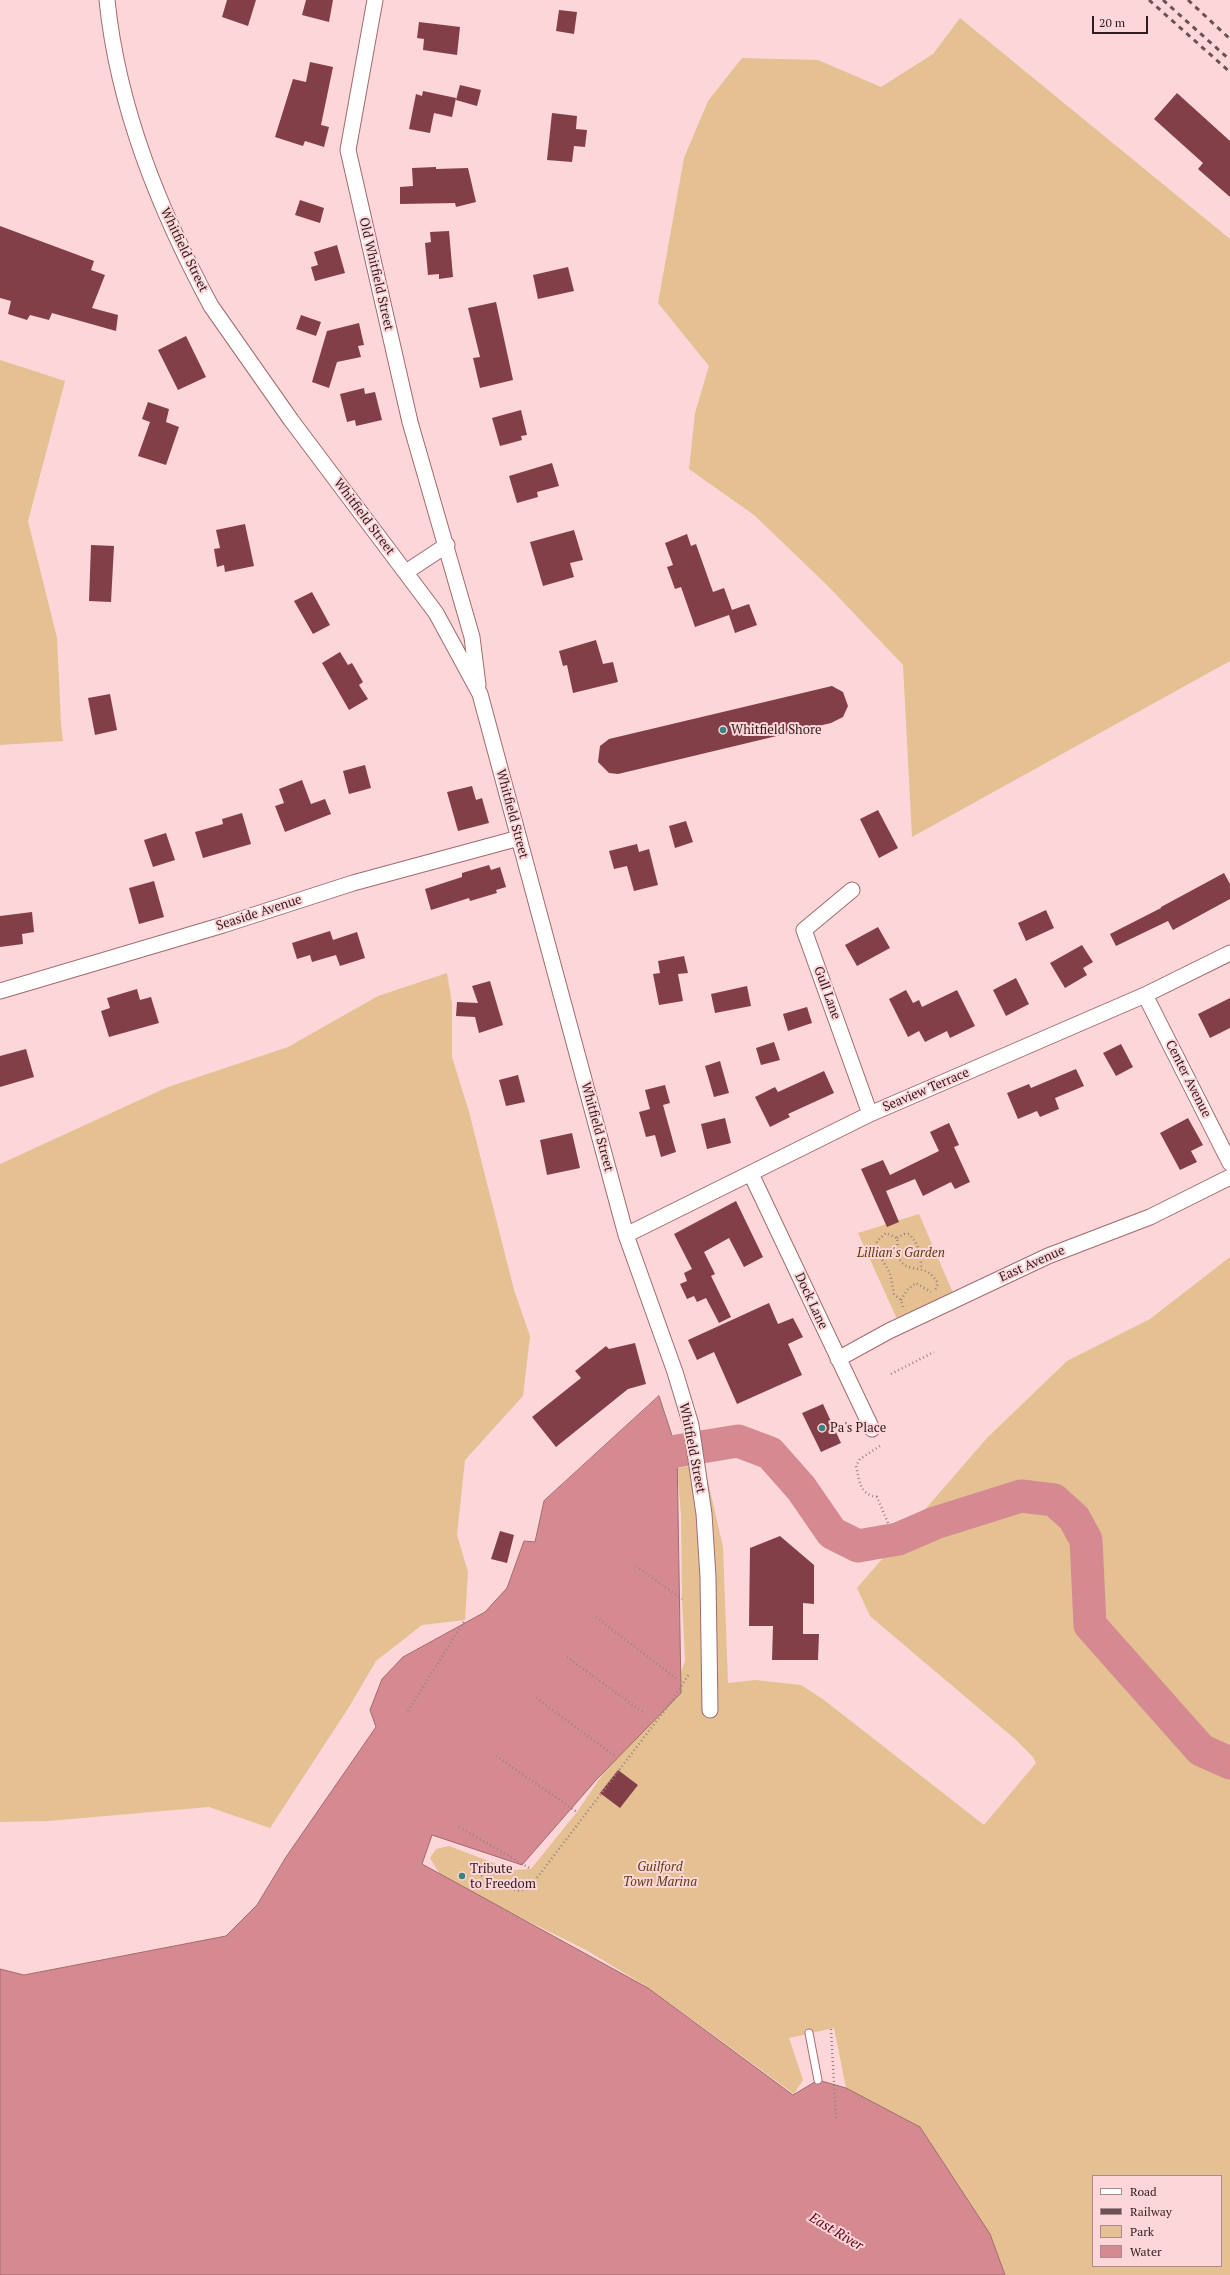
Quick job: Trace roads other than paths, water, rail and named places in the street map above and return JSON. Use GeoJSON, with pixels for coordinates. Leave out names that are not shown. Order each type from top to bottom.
{"type":"FeatureCollection","features":[{"type":"Feature","properties":{"kind":"street","name":"Whitfield Street"},"geometry":{"type":"LineString","coordinates":[[107,0],[121,82],[137,143],[171,228],[211,306],[292,420],[436,613],[480,694],[626,1235],[675,1372],[691,1425],[703,1507],[708,1577],[710,1710]]}},
{"type":"Feature","properties":{"kind":"street","name":"Old Whitfield Street"},"geometry":{"type":"LineString","coordinates":[[375,0],[348,150],[410,422],[472,637],[480,694]]}},
{"type":"Feature","properties":{"kind":"street"},"geometry":{"type":"LineString","coordinates":[[406,572],[446,545]]}},
{"type":"Feature","properties":{"kind":"street","name":"Seaside Avenue"},"geometry":{"type":"LineString","coordinates":[[0,991],[223,925],[352,883],[519,838]]}},
{"type":"Feature","properties":{"kind":"street","name":"Gull Lane"},"geometry":{"type":"LineString","coordinates":[[852,890],[804,930],[870,1114]]}},
{"type":"Feature","properties":{"kind":"street","name":"Seaview Terrace"},"geometry":{"type":"LineString","coordinates":[[626,1235],[870,1114],[1145,995],[1230,953]]}},
{"type":"Feature","properties":{"kind":"street","name":"Center Avenue"},"geometry":{"type":"LineString","coordinates":[[1145,995],[1230,1163]]}},
{"type":"Feature","properties":{"kind":"street","name":"Dock Lane"},"geometry":{"type":"LineString","coordinates":[[751,1174],[872,1429]]}},
{"type":"Feature","properties":{"kind":"street","name":"East Avenue"},"geometry":{"type":"LineString","coordinates":[[838,1359],[889,1331],[1048,1256],[1150,1217],[1230,1177]]}},
{"type":"Feature","properties":{"kind":"lane"},"geometry":{"type":"LineString","coordinates":[[809,2033],[818,2080]]}},
{"type":"Feature","properties":{"kind":"water","name":"East River"},"geometry":{"type":"Polygon","coordinates":[[[659,1396],[677,1451],[681,1693],[597,1779],[522,1865],[432,1835],[422,1864],[648,1988],[793,2095],[818,2080],[846,2088],[920,2127],[990,2234],[1005,2275],[0,2275],[0,1969],[24,1975],[226,1936],[257,1905],[286,1857],[376,1727],[370,1710],[382,1679],[403,1657],[485,1612],[507,1588],[524,1541],[535,1542],[544,1501],[659,1396]]]}},
{"type":"Feature","properties":{"kind":"waterway"},"geometry":{"type":"LineString","coordinates":[[677,1451],[738,1441],[770,1453],[801,1488],[832,1533],[858,1546],[898,1539],[935,1523],[1021,1496],[1054,1500],[1074,1518],[1086,1540],[1090,1625],[1201,1750],[1230,1763]]}},
{"type":"Feature","properties":{"kind":"railway"},"geometry":{"type":"LineString","coordinates":[[1149,0],[1230,72]]}},
{"type":"Feature","properties":{"kind":"railway"},"geometry":{"type":"LineString","coordinates":[[1163,0],[1230,60]]}},
{"type":"Feature","properties":{"kind":"railway"},"geometry":{"type":"LineString","coordinates":[[1188,0],[1230,39]]}},
{"type":"Feature","properties":{"kind":"place","name":"Whitfield Shore"},"geometry":{"type":"Point","coordinates":[723,730]}},
{"type":"Feature","properties":{"kind":"place","name":"Pa's Place"},"geometry":{"type":"Point","coordinates":[822,1428]}},
{"type":"Feature","properties":{"kind":"place","name":"Tribute to Freedom"},"geometry":{"type":"Point","coordinates":[462,1876]}},
{"type":"Feature","properties":{"kind":"park label","name":"Lillian's Garden"},"geometry":{"type":"Point","coordinates":[901,1253]}},
{"type":"Feature","properties":{"kind":"park label","name":"Guilford Town Marina"},"geometry":{"type":"Point","coordinates":[660,1874]}}]}
